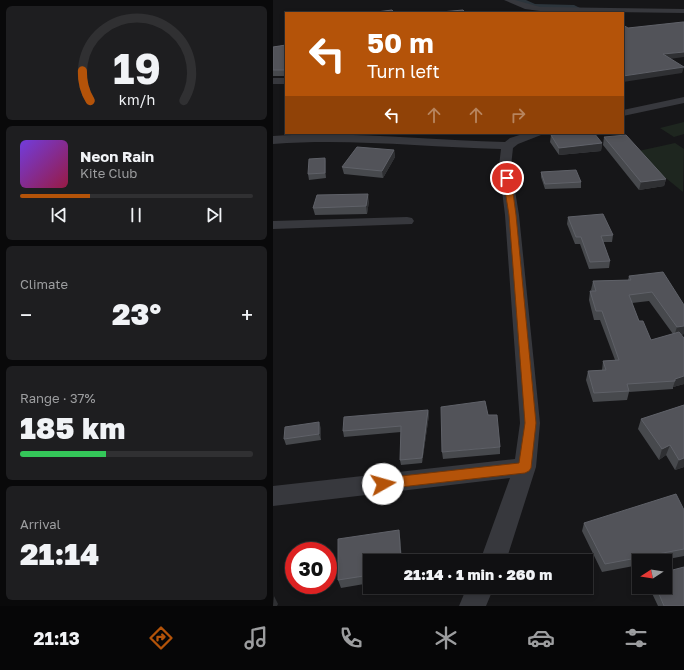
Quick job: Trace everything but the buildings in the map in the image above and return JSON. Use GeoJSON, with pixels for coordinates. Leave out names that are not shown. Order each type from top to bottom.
{"type":"FeatureCollection","features":[{"type":"Feature","properties":{"kind":"street"},"geometry":{"type":"LineString","coordinates":[[508,0],[528,7],[540,9],[684,11]]}},
{"type":"Feature","properties":{"kind":"street"},"geometry":{"type":"LineString","coordinates":[[273,81],[285,80]]}},
{"type":"Feature","properties":{"kind":"street"},"geometry":{"type":"LineString","coordinates":[[624,113],[684,100]]}},
{"type":"Feature","properties":{"kind":"street"},"geometry":{"type":"LineString","coordinates":[[273,140],[302,137],[343,136],[447,138],[468,146],[508,146],[514,141],[534,134]]}},
{"type":"Feature","properties":{"kind":"street"},"geometry":{"type":"LineString","coordinates":[[495,554],[525,468],[530,423],[512,215],[505,166],[508,146]]}},
{"type":"Feature","properties":{"kind":"street"},"geometry":{"type":"LineString","coordinates":[[273,225],[407,221]]}},
{"type":"Feature","properties":{"kind":"street"},"geometry":{"type":"LineString","coordinates":[[273,496],[525,468]]}},
{"type":"Feature","properties":{"kind":"street"},"geometry":{"type":"LineString","coordinates":[[472,606],[478,594]]}},
{"type":"Feature","properties":{"kind":"shaded area"},"geometry":{"type":"Polygon","coordinates":[[[684,122],[684,134],[674,137],[660,128],[684,122]]]}},
{"type":"Feature","properties":{"kind":"shaded area"},"geometry":{"type":"Polygon","coordinates":[[[675,143],[684,149],[683,192],[634,152],[675,143]]]}},
{"type":"Feature","properties":{"kind":"waterway"},"geometry":{"type":"LineString","coordinates":[[517,0],[533,7],[574,8]]}},
{"type":"Feature","properties":{"kind":"route"},"geometry":{"type":"LineString","coordinates":[[383,484],[525,468],[530,423],[512,215],[507,178]]}}]}
